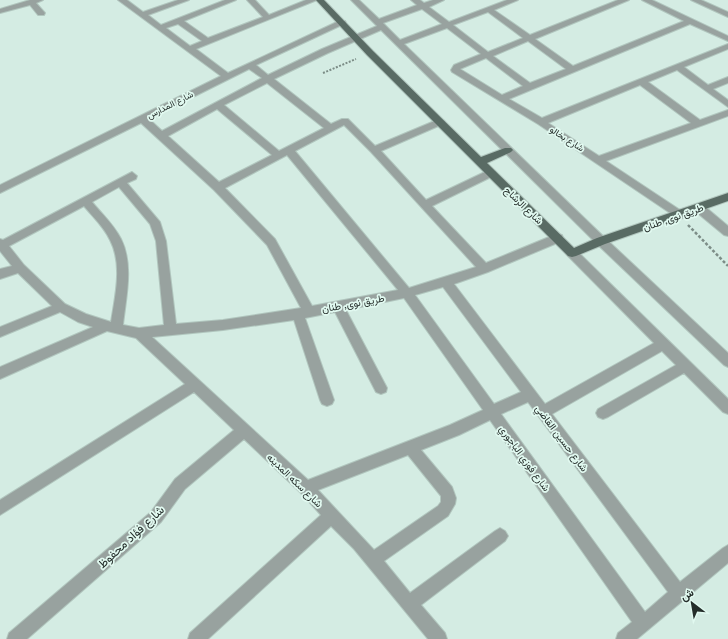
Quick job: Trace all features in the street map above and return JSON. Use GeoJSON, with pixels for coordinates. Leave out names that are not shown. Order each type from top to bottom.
{"type":"FeatureCollection","features":[{"type":"Feature","properties":{"kind":"main road","name":"شارع الرشاح"},"geometry":{"type":"LineString","coordinates":[[320,0],[370,53],[572,253]]}},
{"type":"Feature","properties":{"kind":"main road"},"geometry":{"type":"LineString","coordinates":[[480,162],[508,150]]}},
{"type":"Feature","properties":{"kind":"main road","name":"طريق نوى, طنان"},"geometry":{"type":"LineString","coordinates":[[572,253],[601,241],[728,197]]}},
{"type":"Feature","properties":{"kind":"street"},"geometry":{"type":"LineString","coordinates":[[122,0],[227,76]]}},
{"type":"Feature","properties":{"kind":"street"},"geometry":{"type":"LineString","coordinates":[[152,0],[163,8]]}},
{"type":"Feature","properties":{"kind":"street"},"geometry":{"type":"LineString","coordinates":[[142,15],[185,0]]}},
{"type":"Feature","properties":{"kind":"street"},"geometry":{"type":"LineString","coordinates":[[160,28],[232,0]]}},
{"type":"Feature","properties":{"kind":"street"},"geometry":{"type":"LineString","coordinates":[[251,0],[268,18]]}},
{"type":"Feature","properties":{"kind":"street"},"geometry":{"type":"LineString","coordinates":[[189,49],[313,0]]}},
{"type":"Feature","properties":{"kind":"street"},"geometry":{"type":"LineString","coordinates":[[415,0],[529,87]]}},
{"type":"Feature","properties":{"kind":"street"},"geometry":{"type":"LineString","coordinates":[[161,136],[218,105],[380,24],[440,0]]}},
{"type":"Feature","properties":{"kind":"street"},"geometry":{"type":"LineString","coordinates":[[399,43],[514,0]]}},
{"type":"Feature","properties":{"kind":"street"},"geometry":{"type":"LineString","coordinates":[[488,55],[625,0]]}},
{"type":"Feature","properties":{"kind":"street"},"geometry":{"type":"LineString","coordinates":[[646,0],[728,39]]}},
{"type":"Feature","properties":{"kind":"street"},"geometry":{"type":"LineString","coordinates":[[695,0],[728,15]]}},
{"type":"Feature","properties":{"kind":"street"},"geometry":{"type":"LineString","coordinates":[[0,11],[35,1],[41,13]]}},
{"type":"Feature","properties":{"kind":"street"},"geometry":{"type":"LineString","coordinates":[[360,1],[399,43],[601,241],[728,361]]}},
{"type":"Feature","properties":{"kind":"street"},"geometry":{"type":"LineString","coordinates":[[488,9],[572,69]]}},
{"type":"Feature","properties":{"kind":"street"},"geometry":{"type":"LineString","coordinates":[[179,21],[208,42]]}},
{"type":"Feature","properties":{"kind":"street"},"geometry":{"type":"LineString","coordinates":[[502,98],[691,21]]}},
{"type":"Feature","properties":{"kind":"street","name":"شارع المدارس"},"geometry":{"type":"LineString","coordinates":[[0,189],[227,76],[342,23]]}},
{"type":"Feature","properties":{"kind":"street"},"geometry":{"type":"LineString","coordinates":[[541,122],[728,46]]}},
{"type":"Feature","properties":{"kind":"street","name":"شارع بخالو"},"geometry":{"type":"LineString","coordinates":[[488,55],[455,70],[541,122],[679,215]]}},
{"type":"Feature","properties":{"kind":"street"},"geometry":{"type":"LineString","coordinates":[[250,65],[330,128]]}},
{"type":"Feature","properties":{"kind":"street"},"geometry":{"type":"LineString","coordinates":[[677,66],[728,104]]}},
{"type":"Feature","properties":{"kind":"street"},"geometry":{"type":"LineString","coordinates":[[707,88],[728,80]]}},
{"type":"Feature","properties":{"kind":"street"},"geometry":{"type":"LineString","coordinates":[[641,81],[699,124]]}},
{"type":"Feature","properties":{"kind":"street"},"geometry":{"type":"LineString","coordinates":[[218,105],[278,155]]}},
{"type":"Feature","properties":{"kind":"street"},"geometry":{"type":"LineString","coordinates":[[599,160],[728,113]]}},
{"type":"Feature","properties":{"kind":"street"},"geometry":{"type":"LineString","coordinates":[[143,119],[218,187],[276,247],[303,312],[327,400]]}},
{"type":"Feature","properties":{"kind":"street"},"geometry":{"type":"LineString","coordinates":[[218,187],[345,121],[484,268]]}},
{"type":"Feature","properties":{"kind":"street"},"geometry":{"type":"LineString","coordinates":[[374,150],[440,122]]}},
{"type":"Feature","properties":{"kind":"street","name":"شارع فوزي الباجوري"},"geometry":{"type":"LineString","coordinates":[[288,150],[407,293],[643,623]]}},
{"type":"Feature","properties":{"kind":"street"},"geometry":{"type":"LineString","coordinates":[[425,205],[492,173]]}},
{"type":"Feature","properties":{"kind":"street"},"geometry":{"type":"LineString","coordinates":[[1,244],[132,176]]}},
{"type":"Feature","properties":{"kind":"street"},"geometry":{"type":"LineString","coordinates":[[120,182],[155,222],[161,241],[171,330]]}},
{"type":"Feature","properties":{"kind":"street"},"geometry":{"type":"LineString","coordinates":[[0,373],[111,327],[122,270],[120,249],[111,232],[84,201]]}},
{"type":"Feature","properties":{"kind":"street"},"geometry":{"type":"LineString","coordinates":[[699,208],[728,232]]}},
{"type":"Feature","properties":{"kind":"street","name":"طريق نوى, طنان"},"geometry":{"type":"LineString","coordinates":[[1,244],[20,268],[61,307],[82,318],[111,327],[139,332],[223,325],[338,307],[407,293],[446,282],[558,238]]}},
{"type":"Feature","properties":{"kind":"street","name":"شارع الرشاح"},"geometry":{"type":"LineString","coordinates":[[572,253],[728,408]]}},
{"type":"Feature","properties":{"kind":"street"},"geometry":{"type":"LineString","coordinates":[[0,274],[20,268]]}},
{"type":"Feature","properties":{"kind":"street","name":"شارع حسين القاضي"},"geometry":{"type":"LineString","coordinates":[[446,282],[679,594]]}},
{"type":"Feature","properties":{"kind":"street"},"geometry":{"type":"LineString","coordinates":[[0,332],[61,307]]}},
{"type":"Feature","properties":{"kind":"street"},"geometry":{"type":"LineString","coordinates":[[338,307],[381,388]]}},
{"type":"Feature","properties":{"kind":"street","name":"شارع سكه المدينه"},"geometry":{"type":"LineString","coordinates":[[139,332],[243,431],[306,488],[410,603],[439,639]]}},
{"type":"Feature","properties":{"kind":"street"},"geometry":{"type":"LineString","coordinates":[[543,412],[663,344]]}},
{"type":"Feature","properties":{"kind":"street"},"geometry":{"type":"LineString","coordinates":[[603,413],[685,366]]}},
{"type":"Feature","properties":{"kind":"street"},"geometry":{"type":"LineString","coordinates":[[0,508],[195,384]]}},
{"type":"Feature","properties":{"kind":"street"},"geometry":{"type":"LineString","coordinates":[[306,488],[454,430],[530,394]]}},
{"type":"Feature","properties":{"kind":"street","name":"شارع فؤاد محفوظ"},"geometry":{"type":"LineString","coordinates":[[21,637],[156,517],[180,484],[243,431]]}},
{"type":"Feature","properties":{"kind":"street"},"geometry":{"type":"LineString","coordinates":[[372,560],[448,506],[449,499],[447,492],[410,447]]}},
{"type":"Feature","properties":{"kind":"street"},"geometry":{"type":"LineString","coordinates":[[196,639],[332,515]]}},
{"type":"Feature","properties":{"kind":"street"},"geometry":{"type":"LineString","coordinates":[[410,603],[500,536]]}},
{"type":"Feature","properties":{"kind":"street"},"geometry":{"type":"LineString","coordinates":[[624,639],[728,553]]}},
{"type":"Feature","properties":{"kind":"path"},"geometry":{"type":"LineString","coordinates":[[323,73],[370,53]]}},
{"type":"Feature","properties":{"kind":"path"},"geometry":{"type":"LineString","coordinates":[[679,215],[728,266]]}}]}
